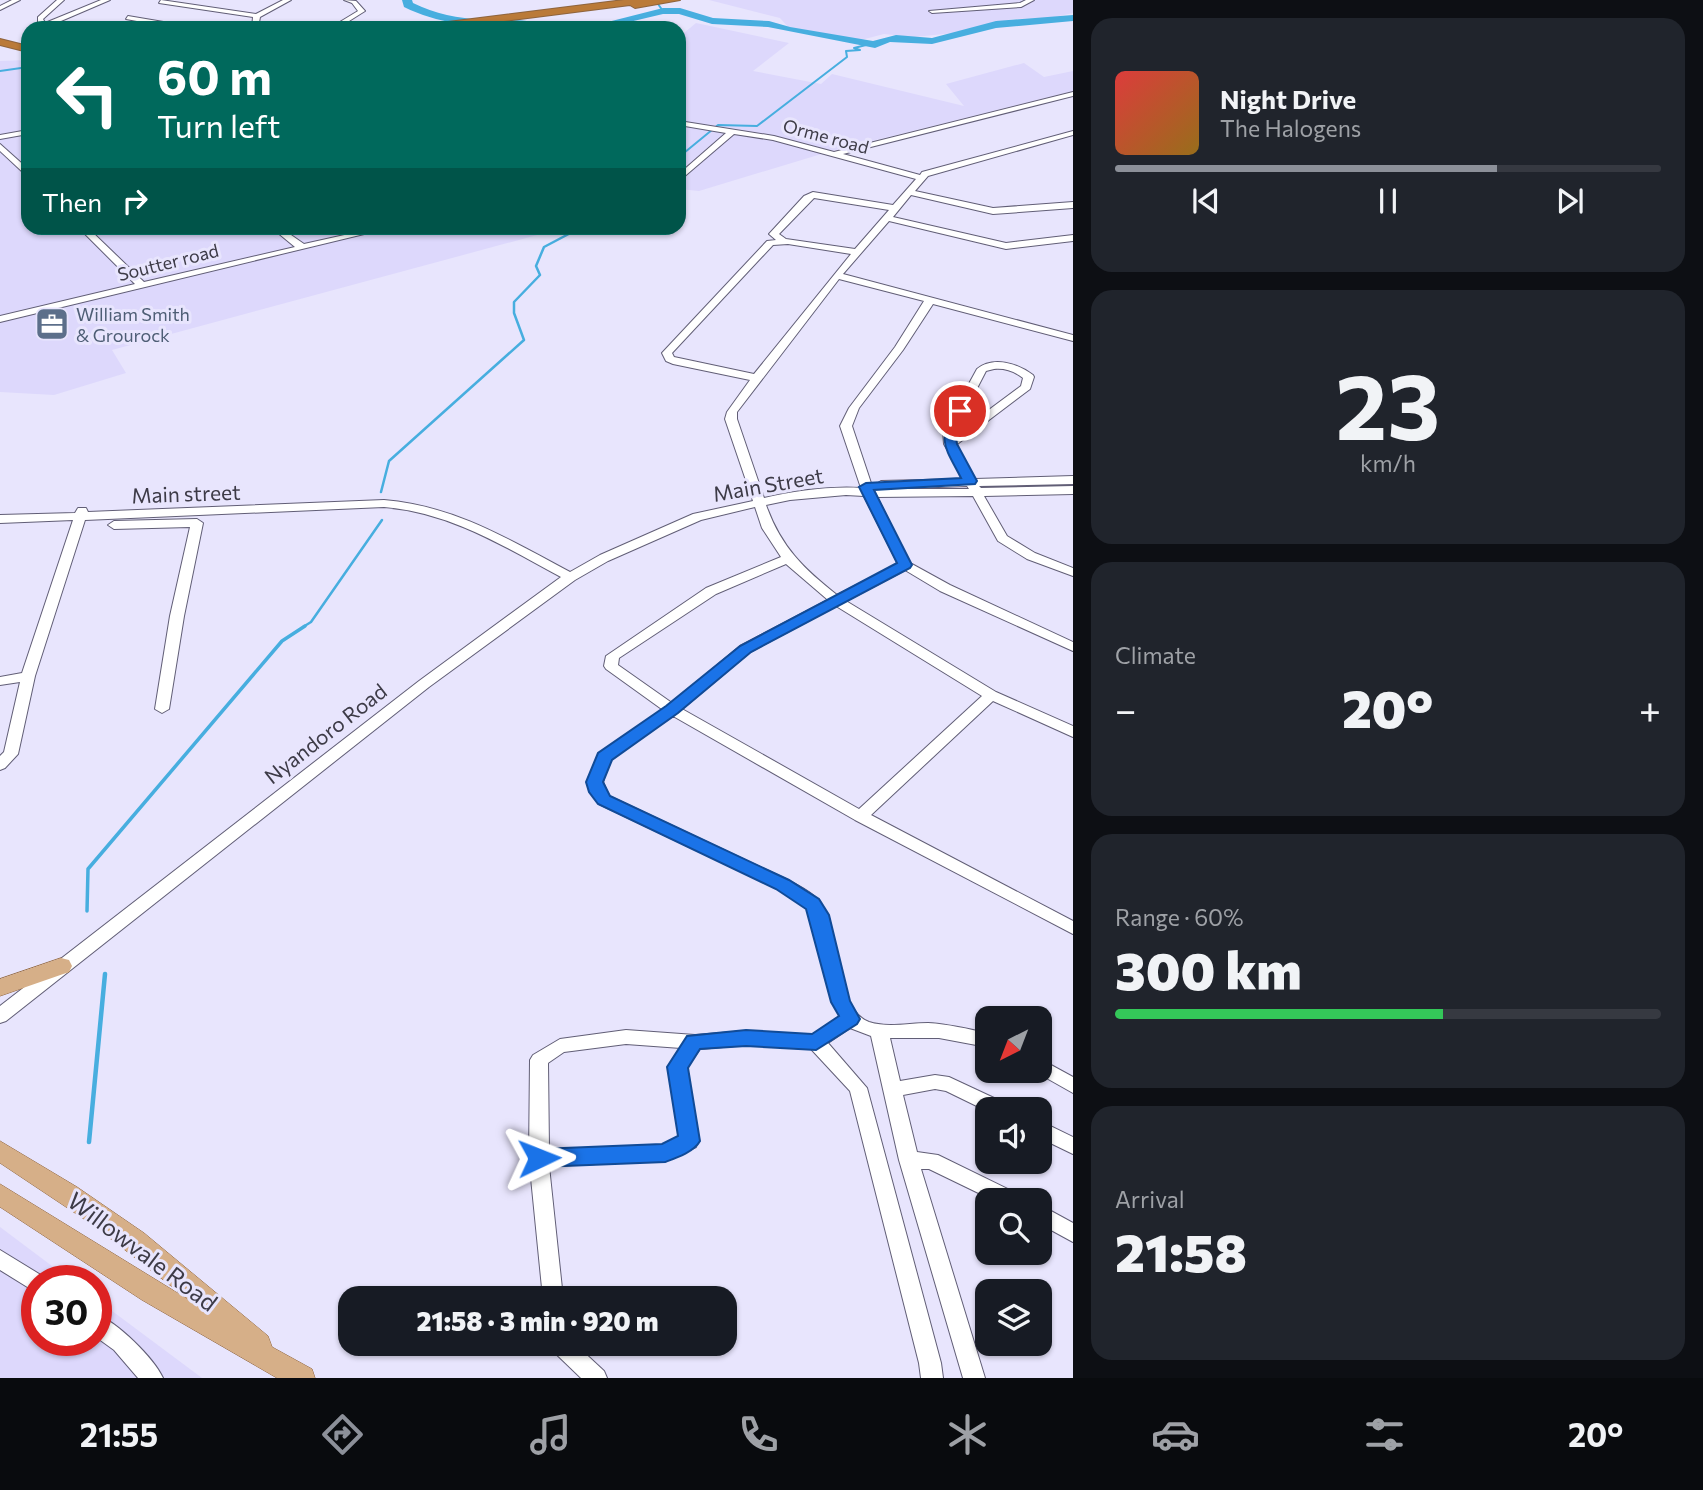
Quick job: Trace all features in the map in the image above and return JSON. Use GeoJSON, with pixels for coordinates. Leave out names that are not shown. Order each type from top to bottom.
{"type":"FeatureCollection","features":[{"type":"Feature","properties":{"kind":"highway"},"geometry":{"type":"LineString","coordinates":[[520,18],[644,0]]}},
{"type":"Feature","properties":{"kind":"highway"},"geometry":{"type":"LineString","coordinates":[[497,21],[675,0]]}},
{"type":"Feature","properties":{"kind":"highway"},"geometry":{"type":"LineString","coordinates":[[0,42],[21,49]]}},
{"type":"Feature","properties":{"kind":"highway"},"geometry":{"type":"LineString","coordinates":[[0,49],[21,50]]}},
{"type":"Feature","properties":{"kind":"highway"},"geometry":{"type":"LineString","coordinates":[[1,55],[21,52]]}},
{"type":"Feature","properties":{"kind":"main road"},"geometry":{"type":"LineString","coordinates":[[0,988],[61,967]]}},
{"type":"Feature","properties":{"kind":"main road","name":"Willowvale Road"},"geometry":{"type":"LineString","coordinates":[[0,1151],[101,1214],[207,1297],[277,1362]]}},
{"type":"Feature","properties":{"kind":"main road","name":"Willowvale Road"},"geometry":{"type":"LineString","coordinates":[[0,1195],[151,1292],[302,1378]]}},
{"type":"Feature","properties":{"kind":"street"},"geometry":{"type":"LineString","coordinates":[[0,6],[5,0]]}},
{"type":"Feature","properties":{"kind":"street"},"geometry":{"type":"LineString","coordinates":[[0,6],[17,0]]}},
{"type":"Feature","properties":{"kind":"street"},"geometry":{"type":"LineString","coordinates":[[40,21],[40,18],[61,0]]}},
{"type":"Feature","properties":{"kind":"street"},"geometry":{"type":"LineString","coordinates":[[57,21],[107,0]]}},
{"type":"Feature","properties":{"kind":"street"},"geometry":{"type":"LineString","coordinates":[[161,2],[257,16],[287,0]]}},
{"type":"Feature","properties":{"kind":"street"},"geometry":{"type":"LineString","coordinates":[[347,0],[363,10],[349,21]]}},
{"type":"Feature","properties":{"kind":"street"},"geometry":{"type":"LineString","coordinates":[[932,11],[1021,5],[1031,0]]}},
{"type":"Feature","properties":{"kind":"street"},"geometry":{"type":"LineString","coordinates":[[255,21],[257,16]]}},
{"type":"Feature","properties":{"kind":"street"},"geometry":{"type":"LineString","coordinates":[[128,18],[146,21]]}},
{"type":"Feature","properties":{"kind":"street"},"geometry":{"type":"LineString","coordinates":[[833,154],[1073,94]]}},
{"type":"Feature","properties":{"kind":"street","name":"Orme road"},"geometry":{"type":"LineString","coordinates":[[686,124],[774,138],[921,178]]}},
{"type":"Feature","properties":{"kind":"street"},"geometry":{"type":"LineString","coordinates":[[686,172],[733,131]]}},
{"type":"Feature","properties":{"kind":"street"},"geometry":{"type":"LineString","coordinates":[[0,137],[21,133]]}},
{"type":"Feature","properties":{"kind":"street"},"geometry":{"type":"LineString","coordinates":[[1073,133],[939,169],[921,178],[837,275],[757,378],[732,412],[731,419],[757,502],[768,528],[788,559],[835,600],[990,695],[1073,732]]}},
{"type":"Feature","properties":{"kind":"street"},"geometry":{"type":"LineString","coordinates":[[0,146],[21,167]]}},
{"type":"Feature","properties":{"kind":"street"},"geometry":{"type":"LineString","coordinates":[[907,192],[993,211],[1073,205]]}},
{"type":"Feature","properties":{"kind":"street"},"geometry":{"type":"LineString","coordinates":[[857,252],[782,240],[774,234],[807,198],[813,195],[894,208]]}},
{"type":"Feature","properties":{"kind":"street"},"geometry":{"type":"LineString","coordinates":[[887,218],[1006,246],[1073,238]]}},
{"type":"Feature","properties":{"kind":"street"},"geometry":{"type":"LineString","coordinates":[[90,235],[141,285]]}},
{"type":"Feature","properties":{"kind":"street"},"geometry":{"type":"LineString","coordinates":[[285,235],[300,246]]}},
{"type":"Feature","properties":{"kind":"street","name":"Soutter road"},"geometry":{"type":"LineString","coordinates":[[0,319],[352,235]]}},
{"type":"Feature","properties":{"kind":"street"},"geometry":{"type":"LineString","coordinates":[[757,378],[677,362],[670,359],[667,353],[767,246],[782,240]]}},
{"type":"Feature","properties":{"kind":"street"},"geometry":{"type":"LineString","coordinates":[[837,275],[1073,338]]}},
{"type":"Feature","properties":{"kind":"street"},"geometry":{"type":"LineString","coordinates":[[930,300],[899,348],[854,408],[846,426],[867,489],[905,565],[945,588],[1073,646]]}},
{"type":"Feature","properties":{"kind":"street"},"geometry":{"type":"LineString","coordinates":[[950,444],[1026,387],[1029,377],[1002,366],[990,364],[982,369],[949,431],[950,444],[1002,538],[1031,556],[1073,572]]}},
{"type":"Feature","properties":{"kind":"street","name":"Main Street"},"geometry":{"type":"LineString","coordinates":[[698,517],[757,502],[846,491],[1073,480]]}},
{"type":"Feature","properties":{"kind":"street","name":"Main Street"},"geometry":{"type":"LineString","coordinates":[[973,486],[1073,490]]}},
{"type":"Feature","properties":{"kind":"street","name":"Main street"},"geometry":{"type":"LineString","coordinates":[[0,519],[356,506],[373,502],[409,504],[463,523],[570,577]]}},
{"type":"Feature","properties":{"kind":"street","name":"Main street"},"geometry":{"type":"LineString","coordinates":[[0,512],[80,517]]}},
{"type":"Feature","properties":{"kind":"street"},"geometry":{"type":"LineString","coordinates":[[0,765],[11,754],[28,676],[80,517],[197,523],[177,616],[162,709]]}},
{"type":"Feature","properties":{"kind":"street","name":"Nyandoro Road"},"geometry":{"type":"LineString","coordinates":[[0,1016],[425,684],[570,577],[640,541],[698,517]]}},
{"type":"Feature","properties":{"kind":"street"},"geometry":{"type":"LineString","coordinates":[[788,559],[711,591],[613,656],[611,666],[672,710],[860,816],[1073,928]]}},
{"type":"Feature","properties":{"kind":"street"},"geometry":{"type":"LineString","coordinates":[[905,565],[745,649],[672,710],[604,757],[595,782],[604,800],[782,884],[813,904],[819,915],[841,1002],[850,1019],[868,1029],[879,1031],[911,1028],[975,1038]]}},
{"type":"Feature","properties":{"kind":"street"},"geometry":{"type":"LineString","coordinates":[[0,681],[28,676]]}},
{"type":"Feature","properties":{"kind":"street"},"geometry":{"type":"LineString","coordinates":[[860,816],[990,695]]}},
{"type":"Feature","properties":{"kind":"street"},"geometry":{"type":"LineString","coordinates":[[552,1286],[539,1158],[539,1060],[560,1046],[626,1037],[695,1042],[746,1038],[816,1042],[850,1019]]}},
{"type":"Feature","properties":{"kind":"street"},"geometry":{"type":"LineString","coordinates":[[879,1031],[909,1160],[974,1378]]}},
{"type":"Feature","properties":{"kind":"street"},"geometry":{"type":"LineString","coordinates":[[539,1158],[665,1153],[689,1141],[677,1067],[695,1042]]}},
{"type":"Feature","properties":{"kind":"street"},"geometry":{"type":"LineString","coordinates":[[816,1042],[858,1088],[932,1378]]}},
{"type":"Feature","properties":{"kind":"street"},"geometry":{"type":"LineString","coordinates":[[1052,1073],[1073,1086]]}},
{"type":"Feature","properties":{"kind":"street"},"geometry":{"type":"LineString","coordinates":[[893,1090],[936,1082],[948,1084],[975,1097]]}},
{"type":"Feature","properties":{"kind":"street"},"geometry":{"type":"LineString","coordinates":[[1052,1135],[1073,1146]]}},
{"type":"Feature","properties":{"kind":"street"},"geometry":{"type":"LineString","coordinates":[[909,1160],[931,1161],[986,1188]]}},
{"type":"Feature","properties":{"kind":"street"},"geometry":{"type":"LineString","coordinates":[[1052,1221],[1073,1233]]}},
{"type":"Feature","properties":{"kind":"street"},"geometry":{"type":"LineString","coordinates":[[0,1259],[21,1273]]}},
{"type":"Feature","properties":{"kind":"street"},"geometry":{"type":"LineString","coordinates":[[112,1336],[152,1378]]}},
{"type":"Feature","properties":{"kind":"street"},"geometry":{"type":"LineString","coordinates":[[573,1356],[596,1378]]}},
{"type":"Feature","properties":{"kind":"shaded area"},"geometry":{"type":"Polygon","coordinates":[[[709,0],[1073,0],[1073,13],[1050,18],[1012,19],[954,33],[914,37],[884,34],[861,40],[788,27],[780,18],[709,0]]]}},
{"type":"Feature","properties":{"kind":"shaded area"},"geometry":{"type":"Polygon","coordinates":[[[696,23],[789,43],[753,71],[821,84],[832,74],[964,106],[946,84],[1024,63],[1044,77],[1073,71],[1073,91],[828,152],[699,191],[686,190],[686,31],[696,23]]]}},
{"type":"Feature","properties":{"kind":"shaded area"},"geometry":{"type":"Polygon","coordinates":[[[21,60],[21,235],[537,235],[112,350],[126,373],[54,395],[0,392],[0,61],[21,60]]]}},
{"type":"Feature","properties":{"kind":"shaded area"},"geometry":{"type":"Polygon","coordinates":[[[0,1227],[51,1265],[21,1265],[21,1356],[112,1356],[112,1311],[202,1378],[0,1378],[0,1227]]]}},
{"type":"Feature","properties":{"kind":"waterway"},"geometry":{"type":"LineString","coordinates":[[407,0],[408,5],[427,13],[462,21]]}},
{"type":"Feature","properties":{"kind":"waterway"},"geometry":{"type":"LineString","coordinates":[[658,4],[663,11]]}},
{"type":"Feature","properties":{"kind":"waterway"},"geometry":{"type":"LineString","coordinates":[[620,21],[663,11],[680,11],[712,21],[769,24],[788,30],[875,45],[889,38],[932,41],[996,25],[1073,18]]}},
{"type":"Feature","properties":{"kind":"waterway"},"geometry":{"type":"LineString","coordinates":[[686,151],[718,125],[757,126],[847,57],[846,51],[860,50],[854,48],[866,45]]}},
{"type":"Feature","properties":{"kind":"waterway"},"geometry":{"type":"LineString","coordinates":[[0,71],[21,68]]}},
{"type":"Feature","properties":{"kind":"waterway"},"geometry":{"type":"LineString","coordinates":[[381,492],[389,461],[524,340],[514,313],[514,302],[540,275],[536,266],[544,247],[567,235]]}},
{"type":"Feature","properties":{"kind":"waterway"},"geometry":{"type":"LineString","coordinates":[[303,627],[311,622],[382,520]]}},
{"type":"Feature","properties":{"kind":"waterway"},"geometry":{"type":"LineString","coordinates":[[87,911],[88,869],[282,641],[305,626]]}},
{"type":"Feature","properties":{"kind":"waterway"},"geometry":{"type":"LineString","coordinates":[[89,1142],[105,974]]}},
{"type":"Feature","properties":{"kind":"place","name":"William Smith & Grourock"},"geometry":{"type":"Point","coordinates":[52,324]}},
{"type":"Feature","properties":{"kind":"route"},"geometry":{"type":"LineString","coordinates":[[539,1158],[665,1153],[689,1141],[677,1067],[695,1042],[746,1038],[816,1042],[850,1019],[841,1002],[819,915],[813,904],[802,894],[782,884],[604,800],[595,782],[604,757],[672,710],[745,649],[905,565],[866,487],[970,481],[950,444],[949,431],[960,411]]}}]}
